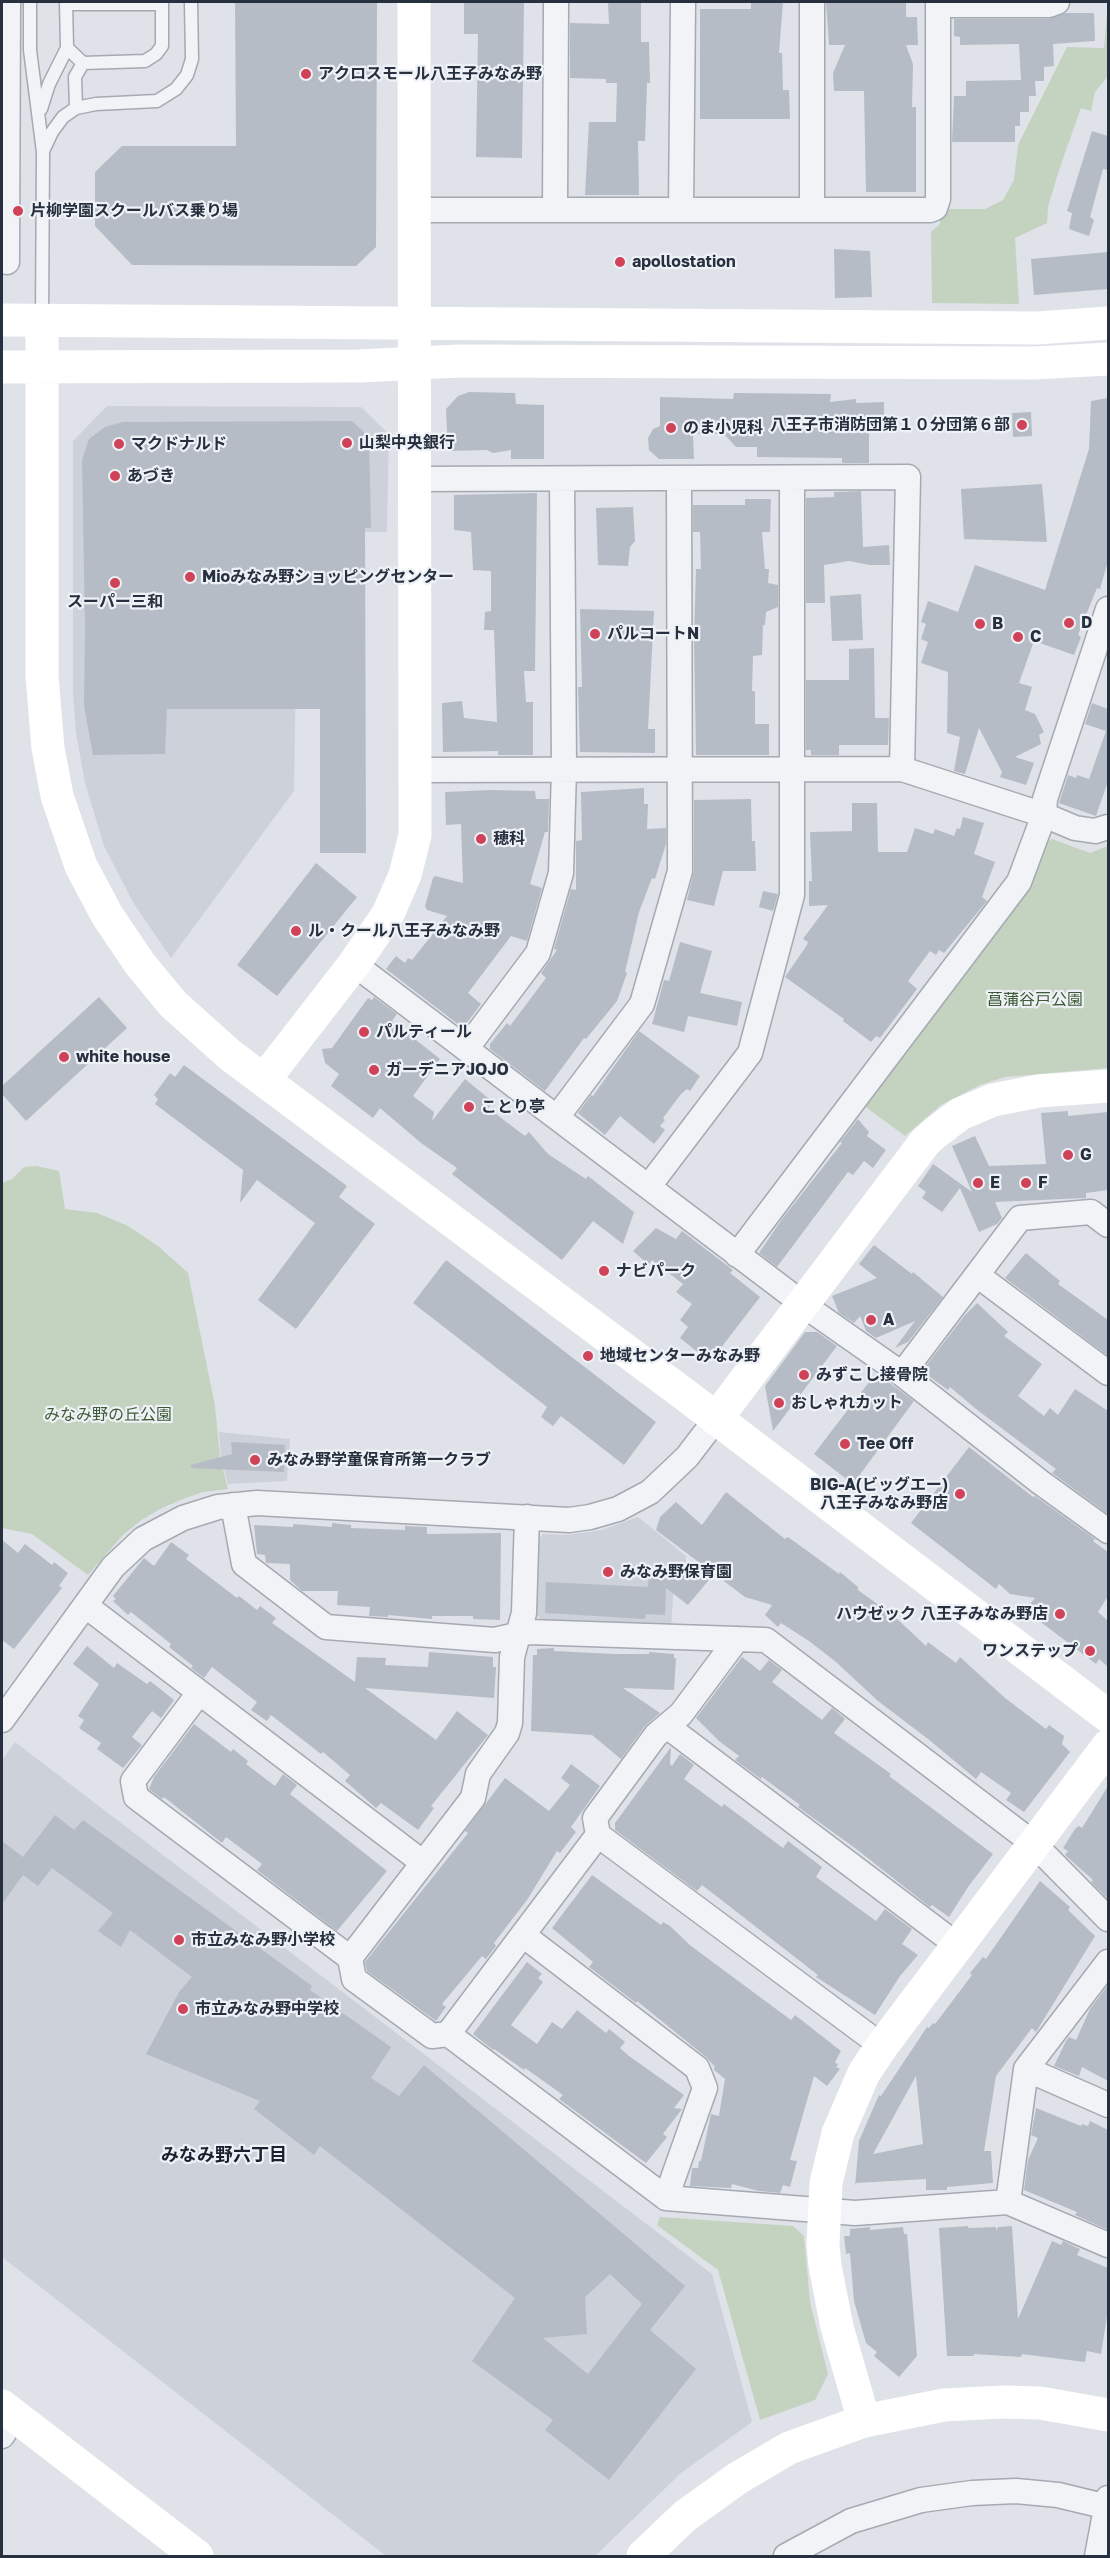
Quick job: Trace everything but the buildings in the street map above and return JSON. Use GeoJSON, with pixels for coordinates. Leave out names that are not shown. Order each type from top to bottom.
{"type":"FeatureCollection","features":[{"type":"Feature","properties":{"kind":"street"},"geometry":{"type":"LineString","coordinates":[[2,257],[7,262],[8,2]]}},
{"type":"Feature","properties":{"kind":"street"},"geometry":{"type":"LineString","coordinates":[[264,1080],[354,964],[388,914],[405,875],[415,835],[414,2]]}},
{"type":"Feature","properties":{"kind":"street"},"geometry":{"type":"LineString","coordinates":[[555,210],[556,2]]}},
{"type":"Feature","properties":{"kind":"street"},"geometry":{"type":"LineString","coordinates":[[681,210],[683,2]]}},
{"type":"Feature","properties":{"kind":"street"},"geometry":{"type":"LineString","coordinates":[[812,2],[812,210]]}},
{"type":"Feature","properties":{"kind":"street"},"geometry":{"type":"LineString","coordinates":[[415,210],[926,211],[935,208],[937,204],[938,3],[1049,5],[1057,2]]}},
{"type":"Feature","properties":{"kind":"street"},"geometry":{"type":"LineString","coordinates":[[2,320],[415,325],[1037,328],[1108,323]]}},
{"type":"Feature","properties":{"kind":"street"},"geometry":{"type":"LineString","coordinates":[[42,321],[42,700],[52,773],[63,816],[93,891],[140,964],[192,1022],[264,1080],[1108,1716]]}},
{"type":"Feature","properties":{"kind":"street"},"geometry":{"type":"LineString","coordinates":[[2,367],[359,366],[458,361],[1034,363],[1108,358]]}},
{"type":"Feature","properties":{"kind":"street"},"geometry":{"type":"LineString","coordinates":[[415,479],[908,477],[903,769]]}},
{"type":"Feature","properties":{"kind":"street"},"geometry":{"type":"LineString","coordinates":[[557,1117],[642,1004],[680,872],[679,478]]}},
{"type":"Feature","properties":{"kind":"street"},"geometry":{"type":"LineString","coordinates":[[650,1186],[750,1053],[792,895],[794,770],[792,478]]}},
{"type":"Feature","properties":{"kind":"street"},"geometry":{"type":"LineString","coordinates":[[466,1049],[538,953],[561,873],[564,769],[562,479]]}},
{"type":"Feature","properties":{"kind":"street"},"geometry":{"type":"LineString","coordinates":[[738,1255],[1019,882],[1044,815],[1045,799],[1108,609]]}},
{"type":"Feature","properties":{"kind":"street"},"geometry":{"type":"LineString","coordinates":[[415,770],[903,769],[1086,831],[1108,827]]}},
{"type":"Feature","properties":{"kind":"street"},"geometry":{"type":"LineString","coordinates":[[354,964],[803,1304],[902,1374],[1040,1482],[1108,1531]]}},
{"type":"Feature","properties":{"kind":"street"},"geometry":{"type":"LineString","coordinates":[[4,1710],[113,1568],[143,1539],[183,1518],[233,1505],[257,1503],[580,1519],[608,1513],[650,1492],[675,1470],[698,1444],[925,1142],[946,1124],[976,1106],[1003,1097],[1039,1091],[1108,1086]]}},
{"type":"Feature","properties":{"kind":"street"},"geometry":{"type":"LineString","coordinates":[[902,1374],[1020,1218],[1091,1212],[1108,1225]]}},
{"type":"Feature","properties":{"kind":"street"},"geometry":{"type":"LineString","coordinates":[[977,1275],[1108,1373]]}},
{"type":"Feature","properties":{"kind":"street"},"geometry":{"type":"LineString","coordinates":[[233,1505],[244,1563],[326,1627],[495,1640],[542,1632],[766,1640],[1034,1844],[1108,1918]]}},
{"type":"Feature","properties":{"kind":"street"},"geometry":{"type":"LineString","coordinates":[[350,1958],[473,1798],[478,1774],[507,1733],[510,1723],[512,1657],[524,1613],[526,1517]]}},
{"type":"Feature","properties":{"kind":"street"},"geometry":{"type":"LineString","coordinates":[[86,1606],[422,1862]]}},
{"type":"Feature","properties":{"kind":"street"},"geometry":{"type":"LineString","coordinates":[[738,1639],[681,1714],[656,1736],[595,1818],[598,1835],[882,2046]]}},
{"type":"Feature","properties":{"kind":"street"},"geometry":{"type":"LineString","coordinates":[[199,1693],[133,1781],[136,1797],[350,1958],[354,1979],[432,2036],[448,2034],[666,2198],[855,2212],[1008,2202],[1108,2245]]}},
{"type":"Feature","properties":{"kind":"street"},"geometry":{"type":"LineString","coordinates":[[668,1727],[957,1945]]}},
{"type":"Feature","properties":{"kind":"street"},"geometry":{"type":"LineString","coordinates":[[864,2421],[829,2292],[823,2244],[826,2183],[838,2133],[864,2073],[882,2046],[1108,1746]]}},
{"type":"Feature","properties":{"kind":"street"},"geometry":{"type":"LineString","coordinates":[[448,2034],[598,1835]]}},
{"type":"Feature","properties":{"kind":"street"},"geometry":{"type":"LineString","coordinates":[[523,1935],[697,2068],[705,2088],[666,2198]]}},
{"type":"Feature","properties":{"kind":"street"},"geometry":{"type":"LineString","coordinates":[[1008,2202],[1026,2069],[1108,1962]]}},
{"type":"Feature","properties":{"kind":"street"},"geometry":{"type":"LineString","coordinates":[[1026,2069],[1108,2105]]}},
{"type":"Feature","properties":{"kind":"street"},"geometry":{"type":"LineString","coordinates":[[643,2556],[685,2516],[738,2478],[789,2448],[864,2421],[944,2405],[1003,2402],[1040,2403],[1108,2415]]}},
{"type":"Feature","properties":{"kind":"street"},"geometry":{"type":"LineString","coordinates":[[6,2419],[197,2556]]}},
{"type":"Feature","properties":{"kind":"street"},"geometry":{"type":"LineString","coordinates":[[786,2556],[851,2521],[921,2500],[972,2493],[1016,2492],[1058,2495],[1108,2503],[1097,2556]]}},
{"type":"Feature","properties":{"kind":"lane"},"geometry":{"type":"LineString","coordinates":[[30,2],[30,50],[43,152],[42,321]]}},
{"type":"Feature","properties":{"kind":"lane"},"geometry":{"type":"LineString","coordinates":[[43,152],[52,132],[63,117],[76,108],[96,104],[157,101],[176,89],[187,75],[192,59],[191,2]]}},
{"type":"Feature","properties":{"kind":"lane"},"geometry":{"type":"LineString","coordinates":[[39,112],[49,84],[67,48],[66,3],[162,3],[162,46],[156,54],[145,61],[83,63],[67,48]]}},
{"type":"Feature","properties":{"kind":"lane"},"geometry":{"type":"LineString","coordinates":[[76,108],[75,77],[83,63]]}},
{"type":"Feature","properties":{"kind":"shaded area","name":"Mioみなみ野ショッピングセンター"},"geometry":{"type":"Polygon","coordinates":[[[107,406],[361,407],[389,434],[387,532],[298,531],[294,791],[171,958],[134,904],[104,846],[85,783],[76,733],[73,693],[73,441],[107,406]]]}},
{"type":"Feature","properties":{"kind":"shaded area","name":"みなみ野学童保育所第一クラブ"},"geometry":{"type":"Polygon","coordinates":[[[219,1432],[290,1439],[287,1481],[228,1484],[221,1456],[219,1432]]]}},
{"type":"Feature","properties":{"kind":"shaded area","name":"みなみ野保育園"},"geometry":{"type":"Polygon","coordinates":[[[638,1517],[686,1556],[686,1564],[674,1581],[671,1629],[544,1623],[535,1613],[538,1540],[543,1534],[567,1535],[602,1530],[638,1517]]]}},
{"type":"Feature","properties":{"kind":"shaded area","name":"市立みなみ野中学校"},"geometry":{"type":"Polygon","coordinates":[[[15,1742],[712,2274],[752,2422],[681,2473],[595,2556],[386,2556],[2,2257],[2,1760],[15,1742]]]}},
{"type":"Feature","properties":{"kind":"green space"},"geometry":{"type":"Polygon","coordinates":[[[1108,3],[1108,76],[1095,92],[1091,111],[1081,108],[1048,207],[1047,223],[1015,238],[1019,304],[932,303],[931,232],[940,224],[941,209],[985,209],[1003,200],[1014,180],[1018,145],[1067,47],[1104,48],[1108,3]]]}},
{"type":"Feature","properties":{"kind":"green space","name":"菖蒲谷戸公園"},"geometry":{"type":"Polygon","coordinates":[[[1052,839],[1090,853],[1108,846],[1108,1068],[1005,1077],[980,1085],[941,1105],[905,1136],[863,1105],[1041,845],[1052,839]]]}},
{"type":"Feature","properties":{"kind":"green space","name":"みなみ野の丘公園"},"geometry":{"type":"Polygon","coordinates":[[[36,1166],[59,1171],[65,1209],[97,1213],[128,1226],[158,1246],[188,1273],[215,1406],[220,1457],[228,1489],[203,1492],[183,1499],[140,1521],[123,1535],[88,1575],[32,1534],[2,1528],[2,1183],[12,1179],[24,1167],[36,1166]]]}},
{"type":"Feature","properties":{"kind":"green space"},"geometry":{"type":"Polygon","coordinates":[[[660,2217],[793,2226],[804,2236],[810,2302],[828,2374],[815,2400],[760,2420],[718,2270],[657,2225],[660,2217]]]}},
{"type":"Feature","properties":{"kind":"place","name":"アクロスモール八王子みなみ野"},"geometry":{"type":"Point","coordinates":[306,74]}},
{"type":"Feature","properties":{"kind":"place","name":"片柳学園スクールバス乗り場"},"geometry":{"type":"Point","coordinates":[18,211]}},
{"type":"Feature","properties":{"kind":"place","name":"apollostation"},"geometry":{"type":"Point","coordinates":[620,262]}},
{"type":"Feature","properties":{"kind":"place","name":"八王子市消防団第１０分団第６部"},"geometry":{"type":"Point","coordinates":[1022,425]}},
{"type":"Feature","properties":{"kind":"place","name":"のま小児科"},"geometry":{"type":"Point","coordinates":[671,428]}},
{"type":"Feature","properties":{"kind":"place","name":"山梨中央銀行"},"geometry":{"type":"Point","coordinates":[347,443]}},
{"type":"Feature","properties":{"kind":"place","name":"マクドナルド"},"geometry":{"type":"Point","coordinates":[119,444]}},
{"type":"Feature","properties":{"kind":"place","name":"あづき"},"geometry":{"type":"Point","coordinates":[115,476]}},
{"type":"Feature","properties":{"kind":"place","name":"Mioみなみ野ショッピングセンター"},"geometry":{"type":"Point","coordinates":[190,577]}},
{"type":"Feature","properties":{"kind":"place","name":"スーパー三和"},"geometry":{"type":"Point","coordinates":[115,583]}},
{"type":"Feature","properties":{"kind":"place","name":"D"},"geometry":{"type":"Point","coordinates":[1069,623]}},
{"type":"Feature","properties":{"kind":"place","name":"B"},"geometry":{"type":"Point","coordinates":[980,624]}},
{"type":"Feature","properties":{"kind":"place","name":"パルコートN"},"geometry":{"type":"Point","coordinates":[595,634]}},
{"type":"Feature","properties":{"kind":"place","name":"C"},"geometry":{"type":"Point","coordinates":[1018,637]}},
{"type":"Feature","properties":{"kind":"place","name":"穂科"},"geometry":{"type":"Point","coordinates":[481,839]}},
{"type":"Feature","properties":{"kind":"place","name":"ル・クール八王子みなみ野"},"geometry":{"type":"Point","coordinates":[296,931]}},
{"type":"Feature","properties":{"kind":"place","name":"パルティール"},"geometry":{"type":"Point","coordinates":[364,1032]}},
{"type":"Feature","properties":{"kind":"place","name":"white house"},"geometry":{"type":"Point","coordinates":[64,1057]}},
{"type":"Feature","properties":{"kind":"place","name":"ガーデニアJOJO"},"geometry":{"type":"Point","coordinates":[374,1070]}},
{"type":"Feature","properties":{"kind":"place","name":"ことり亭"},"geometry":{"type":"Point","coordinates":[469,1107]}},
{"type":"Feature","properties":{"kind":"place","name":"G"},"geometry":{"type":"Point","coordinates":[1068,1155]}},
{"type":"Feature","properties":{"kind":"place","name":"E"},"geometry":{"type":"Point","coordinates":[978,1183]}},
{"type":"Feature","properties":{"kind":"place","name":"F"},"geometry":{"type":"Point","coordinates":[1026,1183]}},
{"type":"Feature","properties":{"kind":"place","name":"ナビパーク"},"geometry":{"type":"Point","coordinates":[604,1271]}},
{"type":"Feature","properties":{"kind":"place","name":"A"},"geometry":{"type":"Point","coordinates":[871,1320]}},
{"type":"Feature","properties":{"kind":"place","name":"地域センターみなみ野"},"geometry":{"type":"Point","coordinates":[588,1356]}},
{"type":"Feature","properties":{"kind":"place","name":"みずこし接骨院"},"geometry":{"type":"Point","coordinates":[804,1375]}},
{"type":"Feature","properties":{"kind":"place","name":"おしゃれカット"},"geometry":{"type":"Point","coordinates":[779,1403]}},
{"type":"Feature","properties":{"kind":"place","name":"Tee Off"},"geometry":{"type":"Point","coordinates":[845,1444]}},
{"type":"Feature","properties":{"kind":"place","name":"みなみ野学童保育所第一クラブ"},"geometry":{"type":"Point","coordinates":[255,1460]}},
{"type":"Feature","properties":{"kind":"place","name":"BIG-A(ビッグエー) 八王子みなみ野店"},"geometry":{"type":"Point","coordinates":[960,1494]}},
{"type":"Feature","properties":{"kind":"place","name":"みなみ野保育園"},"geometry":{"type":"Point","coordinates":[608,1572]}},
{"type":"Feature","properties":{"kind":"place","name":"ハウゼック 八王子みなみ野店"},"geometry":{"type":"Point","coordinates":[1060,1614]}},
{"type":"Feature","properties":{"kind":"place","name":"ワンステップ"},"geometry":{"type":"Point","coordinates":[1090,1651]}},
{"type":"Feature","properties":{"kind":"place","name":"市立みなみ野小学校"},"geometry":{"type":"Point","coordinates":[179,1940]}},
{"type":"Feature","properties":{"kind":"place","name":"市立みなみ野中学校"},"geometry":{"type":"Point","coordinates":[183,2009]}},
{"type":"Feature","properties":{"kind":"district","name":"みなみ野六丁目"},"geometry":{"type":"Point","coordinates":[224,2155]}}]}
